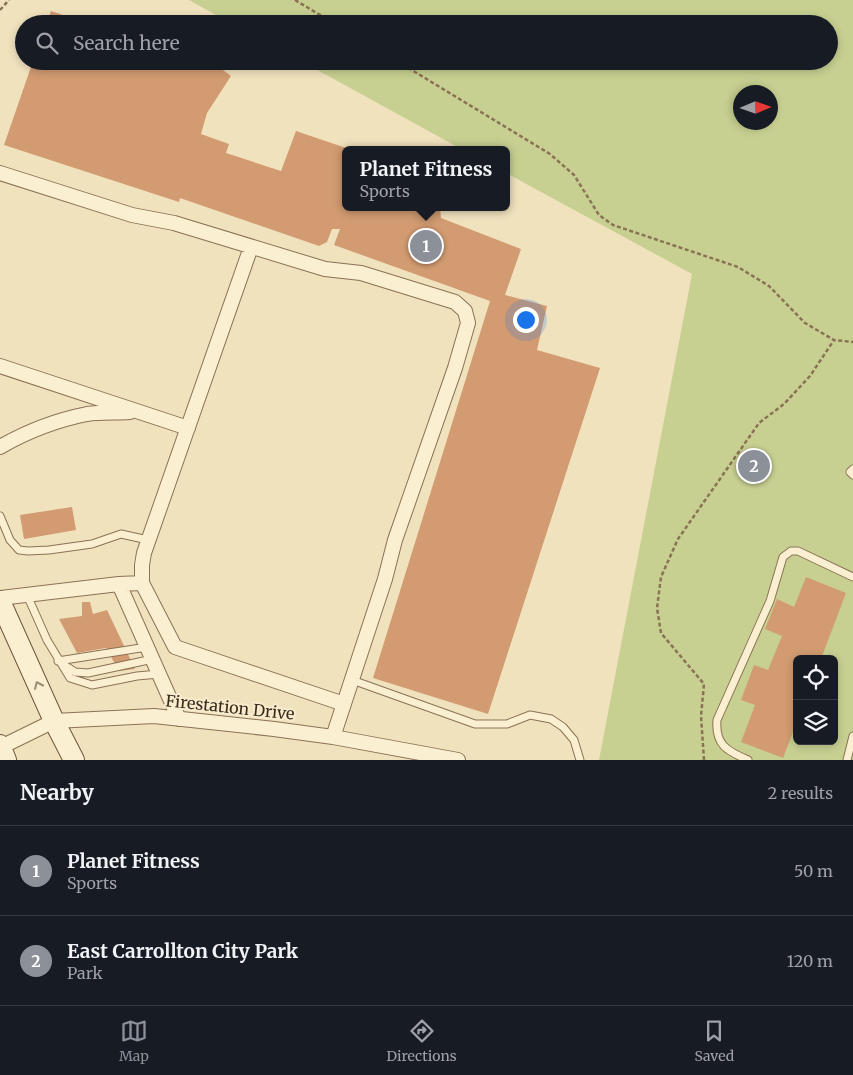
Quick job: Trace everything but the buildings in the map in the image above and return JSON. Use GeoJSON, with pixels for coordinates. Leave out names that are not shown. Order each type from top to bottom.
{"type":"FeatureCollection","features":[{"type":"Feature","properties":{"kind":"main road"},"geometry":{"type":"LineString","coordinates":[[0,600],[54,721],[74,760]]}},
{"type":"Feature","properties":{"kind":"main road"},"geometry":{"type":"LineString","coordinates":[[0,746],[6,760]]}},
{"type":"Feature","properties":{"kind":"street"},"geometry":{"type":"LineString","coordinates":[[0,173],[132,215],[174,223],[324,269],[361,273],[455,302],[465,311],[468,322],[454,368],[395,540],[385,579],[333,737]]}},
{"type":"Feature","properties":{"kind":"street"},"geometry":{"type":"LineString","coordinates":[[251,246],[148,540],[142,565],[142,583],[175,647],[344,704]]}},
{"type":"Feature","properties":{"kind":"street"},"geometry":{"type":"LineString","coordinates":[[0,366],[188,428]]}},
{"type":"Feature","properties":{"kind":"street"},"geometry":{"type":"LineString","coordinates":[[0,448],[38,429],[65,420],[89,414],[140,412]]}},
{"type":"Feature","properties":{"kind":"street"},"geometry":{"type":"LineString","coordinates":[[0,600],[27,595],[142,583]]}},
{"type":"Feature","properties":{"kind":"street"},"geometry":{"type":"LineString","coordinates":[[119,584],[179,719]]}},
{"type":"Feature","properties":{"kind":"street","name":"Firestation Drive"},"geometry":{"type":"LineString","coordinates":[[0,746],[54,721],[154,716],[333,737],[458,760]]}},
{"type":"Feature","properties":{"kind":"lane"},"geometry":{"type":"LineString","coordinates":[[853,469],[850,472],[853,475]]}},
{"type":"Feature","properties":{"kind":"lane"},"geometry":{"type":"LineString","coordinates":[[0,516],[10,540],[19,550],[49,550],[92,544],[120,534],[148,540]]}},
{"type":"Feature","properties":{"kind":"lane"},"geometry":{"type":"LineString","coordinates":[[748,760],[729,752],[720,743],[716,732],[717,720],[770,601],[783,557],[790,550],[798,551],[853,577]]}},
{"type":"Feature","properties":{"kind":"lane"},"geometry":{"type":"LineString","coordinates":[[27,595],[38,622],[58,661],[70,678],[92,685],[137,676],[159,674]]}},
{"type":"Feature","properties":{"kind":"lane"},"geometry":{"type":"LineString","coordinates":[[58,661],[150,653]]}},
{"type":"Feature","properties":{"kind":"lane"},"geometry":{"type":"LineString","coordinates":[[58,661],[75,672],[88,673],[150,653]]}},
{"type":"Feature","properties":{"kind":"lane"},"geometry":{"type":"LineString","coordinates":[[352,680],[475,724],[507,724],[530,715],[551,718],[563,726],[574,740],[580,760]]}},
{"type":"Feature","properties":{"kind":"lane"},"geometry":{"type":"LineString","coordinates":[[847,760],[853,736]]}},
{"type":"Feature","properties":{"kind":"path"},"geometry":{"type":"LineString","coordinates":[[0,10],[9,0]]}},
{"type":"Feature","properties":{"kind":"path"},"geometry":{"type":"LineString","coordinates":[[296,0],[320,15]]}},
{"type":"Feature","properties":{"kind":"path"},"geometry":{"type":"LineString","coordinates":[[412,70],[550,154],[574,175],[599,215],[606,220],[738,267],[769,286],[805,323],[834,340],[853,342]]}},
{"type":"Feature","properties":{"kind":"path"},"geometry":{"type":"LineString","coordinates":[[704,760],[701,716],[704,684],[661,633],[657,608],[661,577],[678,539],[759,423],[784,404],[803,383],[834,340]]}},
{"type":"Feature","properties":{"kind":"green space"},"geometry":{"type":"Polygon","coordinates":[[[189,0],[853,0],[853,760],[599,760],[692,274],[510,175],[510,146],[456,146],[317,70],[838,70],[838,15],[216,15],[189,0]]]}},
{"type":"Feature","properties":{"kind":"place","name":"Planet Fitness"},"geometry":{"type":"Point","coordinates":[426,246]}},
{"type":"Feature","properties":{"kind":"place","name":"East Carrollton City Park"},"geometry":{"type":"Point","coordinates":[754,466]}}]}
